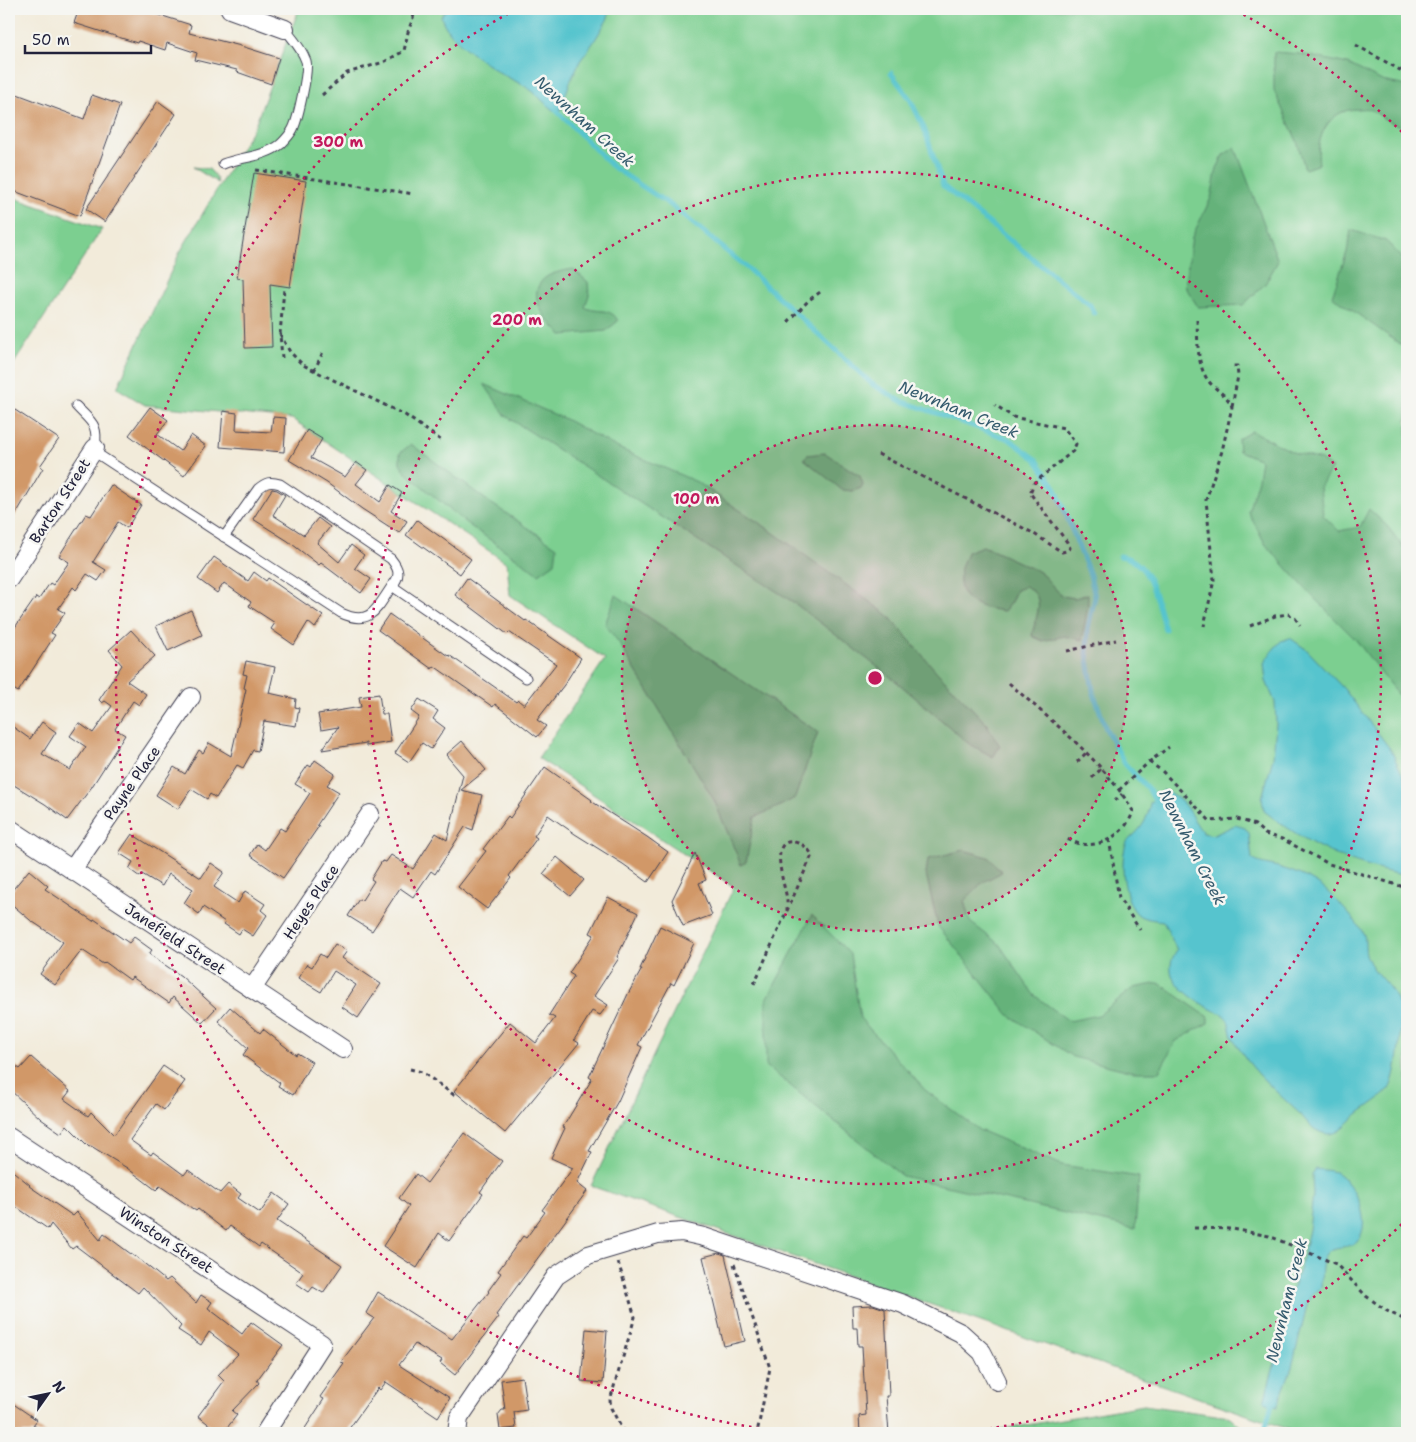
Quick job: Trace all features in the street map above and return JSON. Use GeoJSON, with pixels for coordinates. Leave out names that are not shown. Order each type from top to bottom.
{"type":"FeatureCollection","features":[{"type":"Feature","properties":{"kind":"street"},"geometry":{"type":"LineString","coordinates":[[230,9],[284,29]]}},
{"type":"Feature","properties":{"kind":"street","name":"Barton Street"},"geometry":{"type":"LineString","coordinates":[[9,579],[94,450]]}},
{"type":"Feature","properties":{"kind":"street","name":"Payne Place"},"geometry":{"type":"LineString","coordinates":[[72,870],[191,696]]}},
{"type":"Feature","properties":{"kind":"street","name":"Heyes Place"},"geometry":{"type":"LineString","coordinates":[[252,989],[370,814]]}},
{"type":"Feature","properties":{"kind":"street","name":"Janefield Street"},"geometry":{"type":"LineString","coordinates":[[9,828],[343,1049]]}},
{"type":"Feature","properties":{"kind":"street","name":"Winston Street"},"geometry":{"type":"LineString","coordinates":[[9,1137],[322,1344],[264,1433]]}},
{"type":"Feature","properties":{"kind":"street"},"geometry":{"type":"LineString","coordinates":[[457,1433],[459,1418],[556,1276],[588,1255],[658,1234],[682,1232],[704,1237],[903,1304],[961,1332],[982,1352],[997,1381]]}},
{"type":"Feature","properties":{"kind":"lane"},"geometry":{"type":"LineString","coordinates":[[223,164],[266,152],[281,144],[293,130],[301,99],[306,63],[298,45],[284,29]]}},
{"type":"Feature","properties":{"kind":"lane"},"geometry":{"type":"LineString","coordinates":[[76,406],[95,426],[97,435],[94,450],[224,537],[341,613],[354,619],[363,618],[372,613],[397,580],[399,574],[392,559],[280,484],[272,481],[265,483],[258,489],[224,537]]}},
{"type":"Feature","properties":{"kind":"lane"},"geometry":{"type":"LineString","coordinates":[[392,586],[526,678]]}},
{"type":"Feature","properties":{"kind":"path"},"geometry":{"type":"LineString","coordinates":[[322,95],[347,73],[384,62],[404,51],[416,9]]}},
{"type":"Feature","properties":{"kind":"path"},"geometry":{"type":"LineString","coordinates":[[1356,45],[1407,74]]}},
{"type":"Feature","properties":{"kind":"path"},"geometry":{"type":"LineString","coordinates":[[246,158],[252,169],[414,194]]}},
{"type":"Feature","properties":{"kind":"path"},"geometry":{"type":"LineString","coordinates":[[282,358],[280,334],[284,289]]}},
{"type":"Feature","properties":{"kind":"path"},"geometry":{"type":"LineString","coordinates":[[788,322],[809,300],[823,290]]}},
{"type":"Feature","properties":{"kind":"path"},"geometry":{"type":"LineString","coordinates":[[1197,320],[1198,350],[1204,373],[1211,383],[1230,400],[1232,407]]}},
{"type":"Feature","properties":{"kind":"path"},"geometry":{"type":"LineString","coordinates":[[280,334],[290,352],[303,365],[405,415],[442,441]]}},
{"type":"Feature","properties":{"kind":"path"},"geometry":{"type":"LineString","coordinates":[[314,371],[323,352]]}},
{"type":"Feature","properties":{"kind":"path"},"geometry":{"type":"LineString","coordinates":[[1204,626],[1214,580],[1206,500],[1222,451],[1232,407],[1238,376],[1237,366],[1233,366]]}},
{"type":"Feature","properties":{"kind":"path"},"geometry":{"type":"LineString","coordinates":[[878,454],[1031,532],[1062,552],[1067,552],[1070,548],[1067,542],[1030,493],[1034,483],[1073,451],[1076,444],[1064,428],[1013,417],[995,405]]}},
{"type":"Feature","properties":{"kind":"path"},"geometry":{"type":"LineString","coordinates":[[1250,626],[1274,616],[1288,614],[1300,624]]}},
{"type":"Feature","properties":{"kind":"path"},"geometry":{"type":"LineString","coordinates":[[1067,651],[1116,640]]}},
{"type":"Feature","properties":{"kind":"path"},"geometry":{"type":"LineString","coordinates":[[1009,683],[1086,753],[1119,789],[1133,811],[1131,819],[1109,839],[1094,845],[1081,844],[1067,839]]}},
{"type":"Feature","properties":{"kind":"path"},"geometry":{"type":"LineString","coordinates":[[1119,789],[1169,747]]}},
{"type":"Feature","properties":{"kind":"path"},"geometry":{"type":"LineString","coordinates":[[1077,762],[1086,753]]}},
{"type":"Feature","properties":{"kind":"path"},"geometry":{"type":"LineString","coordinates":[[1150,762],[1162,771],[1210,821],[1238,819],[1247,822],[1255,825],[1265,834],[1282,839],[1329,864],[1407,888]]}},
{"type":"Feature","properties":{"kind":"path"},"geometry":{"type":"LineString","coordinates":[[1092,778],[1101,769]]}},
{"type":"Feature","properties":{"kind":"path"},"geometry":{"type":"LineString","coordinates":[[1115,801],[1122,794]]}},
{"type":"Feature","properties":{"kind":"path"},"geometry":{"type":"LineString","coordinates":[[1109,839],[1119,898],[1140,930]]}},
{"type":"Feature","properties":{"kind":"path"},"geometry":{"type":"LineString","coordinates":[[754,984],[787,911],[812,855],[809,849],[799,843],[789,841],[784,844],[780,852],[778,866],[787,899],[787,911]]}},
{"type":"Feature","properties":{"kind":"path"},"geometry":{"type":"LineString","coordinates":[[410,1069],[422,1072],[454,1095]]}},
{"type":"Feature","properties":{"kind":"path"},"geometry":{"type":"LineString","coordinates":[[1194,1228],[1233,1230],[1270,1236],[1336,1264],[1366,1296],[1386,1312],[1407,1320]]}},
{"type":"Feature","properties":{"kind":"path"},"geometry":{"type":"LineString","coordinates":[[730,1246],[730,1254],[758,1328],[770,1368],[757,1433]]}},
{"type":"Feature","properties":{"kind":"path"},"geometry":{"type":"LineString","coordinates":[[614,1247],[635,1317],[610,1400],[611,1408],[624,1433]]}},
{"type":"Feature","properties":{"kind":"green space"},"geometry":{"type":"Polygon","coordinates":[[[299,9],[1407,9],[1407,1433],[1299,1433],[591,1186],[734,887],[538,758],[605,659],[510,595],[507,563],[292,419],[145,405],[117,388],[180,252],[255,125],[299,9]]]}},
{"type":"Feature","properties":{"kind":"green space"},"geometry":{"type":"Polygon","coordinates":[[[1274,52],[1300,54],[1348,64],[1382,81],[1407,86],[1407,129],[1386,120],[1369,109],[1348,110],[1331,120],[1326,127],[1319,144],[1319,164],[1305,169],[1297,141],[1274,91],[1274,52]]]}},
{"type":"Feature","properties":{"kind":"green space"},"geometry":{"type":"Polygon","coordinates":[[[1235,147],[1278,261],[1265,284],[1243,305],[1198,307],[1185,286],[1192,237],[1211,198],[1217,168],[1224,155],[1235,147]]]}},
{"type":"Feature","properties":{"kind":"green space"},"geometry":{"type":"Polygon","coordinates":[[[193,167],[209,169],[216,177],[218,183],[193,167]]]}},
{"type":"Feature","properties":{"kind":"green space"},"geometry":{"type":"Polygon","coordinates":[[[9,196],[102,229],[9,371],[9,196]]]}},
{"type":"Feature","properties":{"kind":"green space"},"geometry":{"type":"Polygon","coordinates":[[[1351,230],[1386,241],[1407,263],[1407,349],[1332,296],[1347,252],[1351,230]]]}},
{"type":"Feature","properties":{"kind":"green space"},"geometry":{"type":"Polygon","coordinates":[[[573,269],[588,282],[589,295],[585,307],[611,313],[618,321],[606,331],[562,335],[541,310],[538,303],[537,289],[541,282],[551,274],[573,269]]]}},
{"type":"Feature","properties":{"kind":"green space"},"geometry":{"type":"Polygon","coordinates":[[[484,384],[565,419],[618,448],[697,482],[767,528],[888,615],[936,671],[986,723],[1000,746],[993,757],[968,743],[897,682],[793,602],[506,416],[484,384]]]}},
{"type":"Feature","properties":{"kind":"green space"},"geometry":{"type":"Polygon","coordinates":[[[1252,431],[1295,453],[1321,460],[1332,468],[1320,487],[1323,515],[1339,531],[1360,527],[1369,509],[1387,526],[1407,552],[1407,707],[1356,640],[1314,598],[1266,545],[1248,512],[1258,479],[1261,460],[1239,451],[1238,439],[1252,431]]]}},
{"type":"Feature","properties":{"kind":"green space"},"geometry":{"type":"Polygon","coordinates":[[[411,444],[489,502],[557,547],[555,563],[539,574],[466,523],[406,473],[400,463],[400,453],[411,444]]]}},
{"type":"Feature","properties":{"kind":"green space"},"geometry":{"type":"Polygon","coordinates":[[[825,453],[860,476],[863,484],[861,488],[853,491],[842,490],[804,459],[807,455],[825,453]]]}},
{"type":"Feature","properties":{"kind":"green space"},"geometry":{"type":"Polygon","coordinates":[[[983,546],[1040,572],[1062,596],[1075,598],[1088,594],[1088,606],[1082,640],[1064,636],[1043,641],[1032,636],[1038,611],[1038,601],[1035,594],[1026,586],[1016,590],[1011,602],[1004,611],[979,606],[967,598],[962,592],[960,571],[967,552],[983,546]]]}},
{"type":"Feature","properties":{"kind":"green space"},"geometry":{"type":"Polygon","coordinates":[[[616,595],[818,732],[795,798],[755,817],[746,862],[741,865],[714,800],[619,643],[605,624],[616,595]]]}},
{"type":"Feature","properties":{"kind":"green space"},"geometry":{"type":"Polygon","coordinates":[[[964,850],[988,857],[1002,872],[983,882],[964,901],[970,922],[999,944],[1034,995],[1069,1021],[1099,1015],[1133,988],[1159,983],[1208,1017],[1208,1023],[1176,1041],[1159,1072],[1134,1072],[1073,1057],[1009,1015],[938,926],[926,874],[928,859],[964,850]]]}},
{"type":"Feature","properties":{"kind":"green space"},"geometry":{"type":"Polygon","coordinates":[[[812,915],[850,954],[860,1018],[925,1090],[979,1130],[1062,1165],[1139,1177],[1135,1229],[902,1176],[766,1066],[766,1001],[812,915]]]}},
{"type":"Feature","properties":{"kind":"green space"},"geometry":{"type":"Polygon","coordinates":[[[1144,1405],[1230,1417],[1248,1433],[994,1433],[998,1430],[1144,1405]]]}},
{"type":"Feature","properties":{"kind":"water"},"geometry":{"type":"Polygon","coordinates":[[[447,9],[611,9],[607,20],[580,61],[570,82],[559,114],[532,91],[485,63],[457,41],[444,24],[441,16],[447,9]]]}},
{"type":"Feature","properties":{"kind":"water"},"geometry":{"type":"Polygon","coordinates":[[[1290,638],[1307,650],[1344,689],[1391,750],[1407,784],[1407,875],[1364,865],[1334,854],[1305,839],[1264,811],[1262,798],[1273,758],[1276,724],[1275,702],[1266,681],[1264,663],[1281,641],[1290,638]]]}},
{"type":"Feature","properties":{"kind":"water"},"geometry":{"type":"Polygon","coordinates":[[[1163,790],[1183,803],[1203,833],[1214,835],[1235,825],[1245,828],[1249,833],[1252,859],[1299,874],[1317,883],[1345,910],[1364,935],[1366,954],[1370,963],[1392,991],[1399,1004],[1401,1021],[1397,1061],[1389,1089],[1341,1130],[1325,1134],[1315,1130],[1253,1068],[1232,1037],[1225,1016],[1195,999],[1183,990],[1175,980],[1172,975],[1171,965],[1177,950],[1163,921],[1140,916],[1134,910],[1126,892],[1124,881],[1123,859],[1125,850],[1127,842],[1144,823],[1150,803],[1163,790]]]}},
{"type":"Feature","properties":{"kind":"water"},"geometry":{"type":"Polygon","coordinates":[[[1316,1169],[1335,1172],[1349,1184],[1355,1193],[1363,1214],[1362,1233],[1354,1244],[1332,1249],[1324,1258],[1321,1288],[1308,1301],[1292,1367],[1277,1407],[1264,1402],[1278,1352],[1287,1304],[1301,1264],[1309,1230],[1313,1195],[1312,1174],[1316,1169]]]}},
{"type":"Feature","properties":{"kind":"building"},"geometry":{"type":"Polygon","coordinates":[[[79,9],[148,9],[147,11],[191,25],[189,33],[279,58],[271,84],[237,72],[237,70],[195,60],[197,53],[167,43],[165,50],[74,23],[79,9]]]}},
{"type":"Feature","properties":{"kind":"building"},"geometry":{"type":"Polygon","coordinates":[[[9,91],[84,119],[92,95],[120,105],[80,216],[9,189],[9,91]]]}},
{"type":"Feature","properties":{"kind":"building"},"geometry":{"type":"Polygon","coordinates":[[[158,101],[176,114],[105,222],[86,209],[158,101]]]}},
{"type":"Feature","properties":{"kind":"building"},"geometry":{"type":"Polygon","coordinates":[[[254,173],[306,181],[290,287],[270,284],[272,347],[245,348],[243,279],[237,278],[254,173]]]}},
{"type":"Feature","properties":{"kind":"building"},"geometry":{"type":"Polygon","coordinates":[[[9,406],[59,439],[40,466],[43,468],[9,526],[9,406]]]}},
{"type":"Feature","properties":{"kind":"building"},"geometry":{"type":"Polygon","coordinates":[[[150,407],[168,420],[157,434],[180,451],[191,435],[206,446],[184,476],[129,435],[150,407]]]}},
{"type":"Feature","properties":{"kind":"building"},"geometry":{"type":"Polygon","coordinates":[[[223,411],[237,413],[236,430],[271,432],[273,417],[286,418],[284,452],[220,447],[223,411]]]}},
{"type":"Feature","properties":{"kind":"building"},"geometry":{"type":"Polygon","coordinates":[[[307,430],[322,439],[311,458],[345,477],[356,462],[367,470],[356,484],[380,502],[390,485],[402,493],[391,511],[407,521],[399,533],[327,483],[289,460],[307,430]]]}},
{"type":"Feature","properties":{"kind":"building"},"geometry":{"type":"Polygon","coordinates":[[[111,485],[141,505],[127,528],[118,522],[93,562],[106,570],[98,581],[87,574],[76,590],[73,587],[58,609],[65,613],[51,633],[55,635],[18,692],[9,686],[9,636],[36,597],[39,599],[50,583],[53,585],[69,562],[59,556],[86,514],[91,516],[111,485]]]}},
{"type":"Feature","properties":{"kind":"building"},"geometry":{"type":"Polygon","coordinates":[[[272,489],[285,495],[273,515],[304,535],[318,518],[330,527],[317,543],[339,562],[351,545],[364,555],[355,568],[371,579],[361,593],[321,563],[319,565],[288,541],[253,519],[272,489]]]}},
{"type":"Feature","properties":{"kind":"building"},"geometry":{"type":"Polygon","coordinates":[[[417,520],[471,559],[460,574],[406,535],[417,520]]]}},
{"type":"Feature","properties":{"kind":"building"},"geometry":{"type":"Polygon","coordinates":[[[214,557],[248,581],[254,572],[266,581],[268,578],[323,616],[315,628],[308,622],[294,645],[271,629],[275,623],[249,606],[251,602],[224,583],[217,593],[198,579],[214,557]]]}},
{"type":"Feature","properties":{"kind":"building"},"geometry":{"type":"Polygon","coordinates":[[[467,578],[525,621],[581,658],[564,685],[537,720],[546,726],[537,737],[495,704],[493,707],[434,666],[432,669],[378,630],[389,614],[516,702],[518,700],[524,705],[556,664],[509,632],[507,634],[455,595],[467,578]]]}},
{"type":"Feature","properties":{"kind":"building"},"geometry":{"type":"Polygon","coordinates":[[[191,610],[202,635],[168,651],[156,626],[191,610]]]}},
{"type":"Feature","properties":{"kind":"building"},"geometry":{"type":"Polygon","coordinates":[[[131,630],[155,656],[127,681],[146,694],[139,705],[133,701],[115,729],[125,735],[91,788],[67,820],[9,782],[9,724],[30,739],[42,722],[56,732],[42,754],[70,770],[86,747],[70,736],[79,723],[93,733],[112,706],[105,701],[102,703],[99,700],[122,665],[109,650],[131,630]]]}},
{"type":"Feature","properties":{"kind":"building"},"geometry":{"type":"Polygon","coordinates":[[[246,661],[275,667],[269,693],[296,699],[295,707],[299,708],[296,726],[264,721],[258,751],[253,750],[243,768],[237,765],[216,798],[210,794],[207,799],[191,789],[178,809],[156,795],[174,767],[185,774],[199,750],[203,753],[209,743],[231,756],[246,689],[244,688],[247,675],[243,674],[246,661]]]}},
{"type":"Feature","properties":{"kind":"building"},"geometry":{"type":"Polygon","coordinates":[[[379,694],[382,714],[387,714],[391,742],[366,746],[366,743],[322,750],[338,727],[321,730],[318,714],[361,707],[359,697],[379,694]]]}},
{"type":"Feature","properties":{"kind":"building"},"geometry":{"type":"Polygon","coordinates":[[[419,699],[438,711],[433,719],[445,728],[431,749],[422,743],[409,762],[395,753],[419,717],[411,711],[419,699]]]}},
{"type":"Feature","properties":{"kind":"building"},"geometry":{"type":"Polygon","coordinates":[[[462,741],[486,770],[461,790],[482,795],[473,830],[465,827],[435,874],[431,871],[413,897],[400,888],[372,931],[348,916],[359,899],[362,900],[374,881],[371,879],[382,861],[386,862],[391,855],[413,869],[436,833],[447,840],[463,775],[446,755],[462,741]]]}},
{"type":"Feature","properties":{"kind":"building"},"geometry":{"type":"Polygon","coordinates":[[[315,760],[335,774],[327,785],[339,792],[317,825],[319,826],[283,878],[250,855],[257,844],[265,850],[280,828],[285,831],[310,793],[295,784],[308,765],[311,767],[315,760]]]}},
{"type":"Feature","properties":{"kind":"building"},"geometry":{"type":"Polygon","coordinates":[[[545,767],[591,801],[668,852],[648,882],[548,815],[534,836],[537,838],[509,876],[511,878],[487,909],[458,887],[486,851],[483,849],[508,816],[510,818],[545,767]]]}},
{"type":"Feature","properties":{"kind":"building"},"geometry":{"type":"Polygon","coordinates":[[[132,834],[201,878],[211,863],[224,872],[214,887],[238,903],[245,891],[265,904],[261,910],[267,915],[253,936],[242,929],[239,934],[203,907],[199,914],[184,903],[193,889],[169,874],[162,886],[142,874],[140,877],[129,869],[133,862],[119,853],[132,834]]]}},
{"type":"Feature","properties":{"kind":"building"},"geometry":{"type":"Polygon","coordinates":[[[695,853],[706,880],[699,883],[712,915],[683,926],[672,900],[695,853]]]}},
{"type":"Feature","properties":{"kind":"building"},"geometry":{"type":"Polygon","coordinates":[[[557,857],[584,880],[570,896],[543,874],[557,857]]]}},
{"type":"Feature","properties":{"kind":"building"},"geometry":{"type":"Polygon","coordinates":[[[29,870],[48,886],[45,889],[93,921],[94,919],[129,943],[134,937],[152,950],[149,954],[181,976],[216,1008],[202,1023],[173,997],[169,1003],[132,977],[130,980],[105,962],[103,964],[82,950],[55,985],[40,974],[63,942],[30,920],[9,902],[9,894],[29,870]]]}},
{"type":"Feature","properties":{"kind":"building"},"geometry":{"type":"Polygon","coordinates":[[[608,897],[638,913],[617,957],[619,958],[594,996],[608,1005],[600,1015],[592,1011],[574,1040],[579,1043],[505,1133],[454,1091],[510,1022],[536,1043],[555,1018],[549,1015],[574,976],[569,973],[594,935],[590,933],[608,897]]]}},
{"type":"Feature","properties":{"kind":"building"},"geometry":{"type":"Polygon","coordinates":[[[660,926],[694,943],[674,985],[671,983],[638,1045],[642,1047],[618,1101],[589,1151],[592,1152],[577,1183],[587,1191],[496,1315],[499,1317],[455,1375],[440,1363],[442,1360],[415,1344],[399,1365],[450,1398],[438,1417],[386,1382],[380,1390],[378,1388],[346,1433],[302,1433],[324,1399],[320,1397],[344,1363],[341,1362],[374,1318],[366,1313],[378,1292],[452,1339],[489,1292],[501,1273],[498,1271],[523,1236],[526,1238],[545,1212],[542,1210],[573,1168],[551,1158],[565,1128],[563,1127],[592,1079],[589,1077],[628,994],[642,969],[640,969],[660,926]]]}},
{"type":"Feature","properties":{"kind":"building"},"geometry":{"type":"Polygon","coordinates":[[[335,944],[347,951],[342,958],[381,984],[358,1018],[342,1007],[356,985],[334,971],[321,992],[298,978],[307,964],[312,967],[320,954],[326,958],[335,944]]]}},
{"type":"Feature","properties":{"kind":"building"},"geometry":{"type":"Polygon","coordinates":[[[230,1007],[260,1033],[263,1029],[296,1055],[297,1053],[312,1062],[293,1095],[278,1086],[280,1083],[243,1055],[248,1048],[218,1021],[230,1007]]]}},
{"type":"Feature","properties":{"kind":"building"},"geometry":{"type":"Polygon","coordinates":[[[31,1057],[70,1091],[64,1099],[88,1116],[91,1112],[114,1135],[163,1066],[185,1081],[164,1110],[156,1104],[130,1140],[151,1155],[153,1152],[184,1175],[188,1170],[220,1193],[228,1184],[241,1194],[238,1198],[260,1213],[274,1193],[289,1204],[277,1221],[342,1265],[323,1293],[313,1287],[309,1292],[296,1283],[303,1273],[261,1244],[259,1247],[230,1226],[226,1231],[198,1209],[196,1211],[160,1186],[156,1190],[127,1168],[91,1146],[89,1147],[67,1125],[61,1133],[41,1119],[9,1089],[9,1061],[20,1069],[31,1057]]]}},
{"type":"Feature","properties":{"kind":"building"},"geometry":{"type":"Polygon","coordinates":[[[464,1133],[502,1161],[480,1192],[483,1194],[449,1241],[439,1233],[417,1268],[383,1246],[409,1206],[399,1198],[416,1174],[427,1183],[464,1133]]]}},
{"type":"Feature","properties":{"kind":"building"},"geometry":{"type":"Polygon","coordinates":[[[9,1168],[29,1186],[73,1216],[77,1212],[100,1240],[104,1234],[166,1281],[170,1278],[196,1303],[201,1295],[212,1302],[208,1308],[242,1334],[251,1322],[283,1345],[257,1380],[259,1383],[232,1411],[237,1415],[223,1433],[220,1433],[198,1416],[224,1381],[218,1375],[238,1354],[209,1332],[201,1345],[178,1330],[181,1326],[143,1287],[138,1293],[76,1246],[72,1249],[51,1224],[48,1229],[9,1202],[9,1168]]]}},
{"type":"Feature","properties":{"kind":"building"},"geometry":{"type":"Polygon","coordinates":[[[719,1253],[725,1255],[745,1341],[724,1346],[703,1257],[719,1253]]]}},
{"type":"Feature","properties":{"kind":"building"},"geometry":{"type":"Polygon","coordinates":[[[873,1305],[885,1309],[889,1396],[886,1396],[889,1433],[860,1433],[859,1416],[866,1415],[862,1346],[858,1346],[857,1328],[853,1328],[852,1306],[873,1305]]]}},
{"type":"Feature","properties":{"kind":"building"},"geometry":{"type":"Polygon","coordinates":[[[586,1329],[607,1331],[603,1383],[581,1381],[586,1329]]]}},
{"type":"Feature","properties":{"kind":"building"},"geometry":{"type":"Polygon","coordinates":[[[522,1377],[527,1410],[514,1412],[516,1428],[500,1430],[498,1415],[502,1410],[505,1410],[501,1380],[522,1377]]]}},
{"type":"Feature","properties":{"kind":"building"},"geometry":{"type":"Polygon","coordinates":[[[9,1401],[37,1420],[33,1425],[45,1433],[9,1433],[9,1401]]]}},
{"type":"Feature","properties":{"kind":"waterway"},"geometry":{"type":"LineString","coordinates":[[891,73],[910,99],[924,128],[943,186],[1090,305],[1094,313]]}},
{"type":"Feature","properties":{"kind":"waterway","name":"Newnham Creek"},"geometry":{"type":"LineString","coordinates":[[556,110],[613,167],[672,206],[747,268],[872,384],[899,400],[1009,439],[1036,459],[1055,487],[1090,575],[1095,597],[1088,628],[1087,653],[1093,691],[1106,729],[1125,764],[1149,790],[1157,804]]}},
{"type":"Feature","properties":{"kind":"waterway"},"geometry":{"type":"LineString","coordinates":[[1120,556],[1140,566],[1146,574],[1156,596],[1165,629]]}},
{"type":"Feature","properties":{"kind":"waterway","name":"Newnham Creek"},"geometry":{"type":"LineString","coordinates":[[1264,1433],[1273,1400]]}}]}
